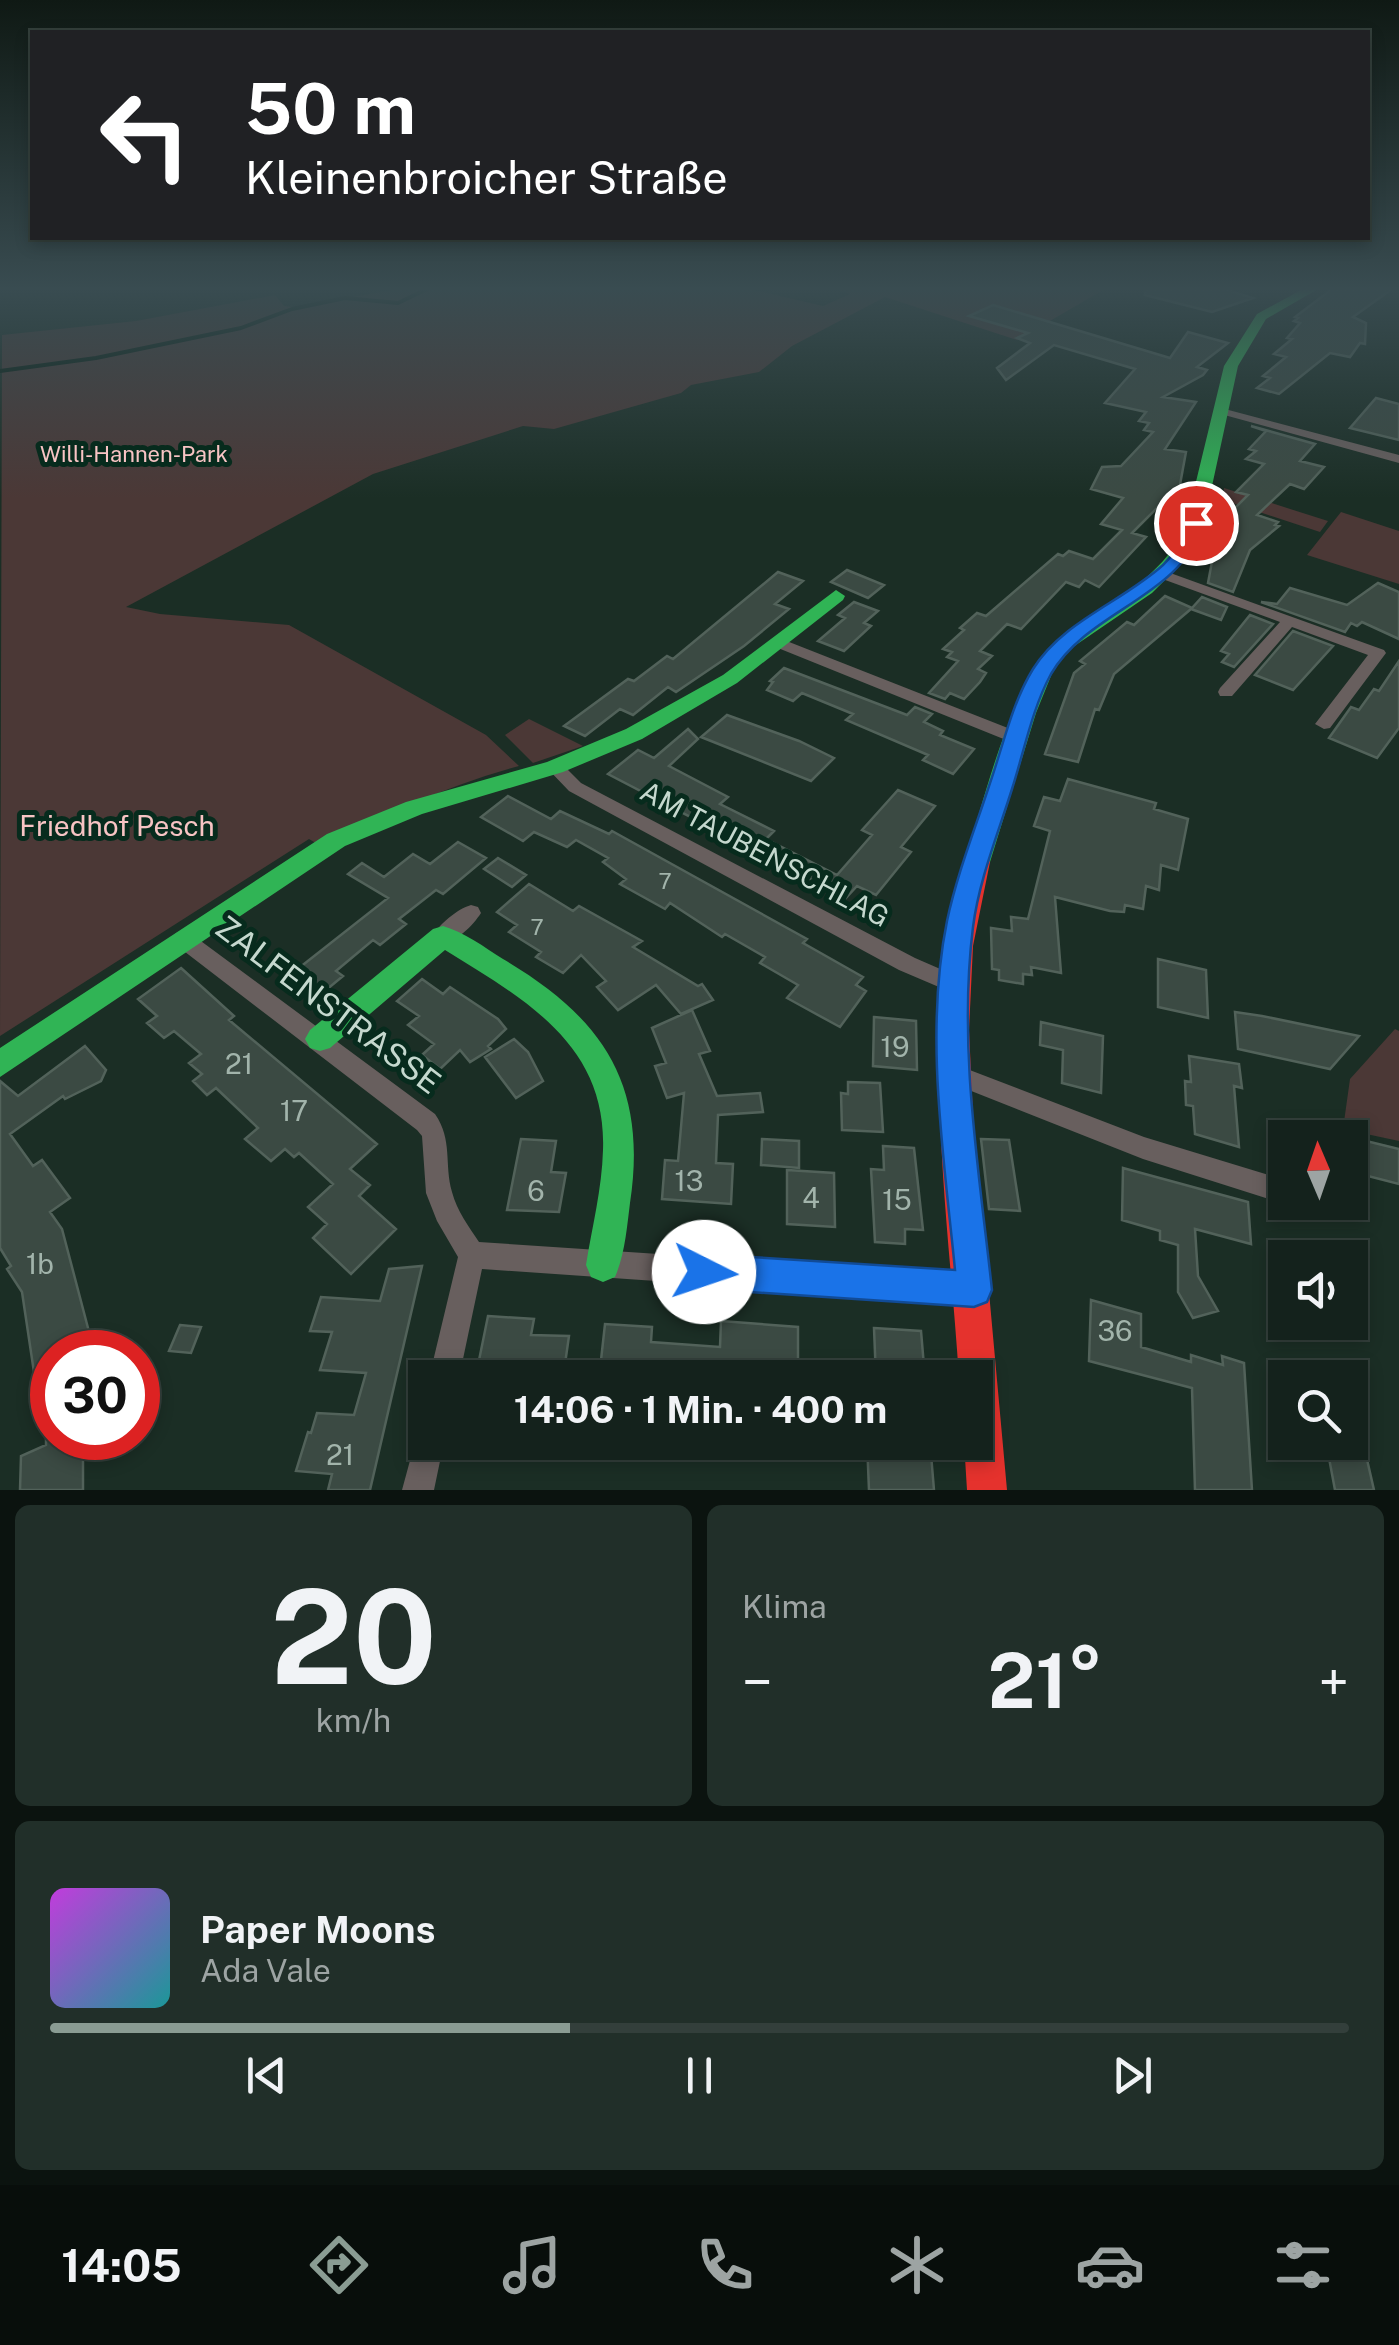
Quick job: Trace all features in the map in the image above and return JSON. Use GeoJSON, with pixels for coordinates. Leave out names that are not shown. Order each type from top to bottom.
{"type":"FeatureCollection","features":[{"type":"Feature","properties":{"kind":"street"},"geometry":{"type":"LineString","coordinates":[[987,1490],[954,1074],[953,984],[964,900],[1034,689],[1058,649],[1162,574],[1191,540],[1228,372],[1236,359]]}},
{"type":"Feature","properties":{"kind":"street"},"geometry":{"type":"LineString","coordinates":[[1221,411],[1399,459]]}},
{"type":"Feature","properties":{"kind":"street"},"geometry":{"type":"LineString","coordinates":[[1162,574],[1378,653],[1324,724]]}},
{"type":"Feature","properties":{"kind":"street"},"geometry":{"type":"LineString","coordinates":[[183,939],[304,858],[361,828],[555,767],[616,743],[673,714],[779,643],[836,596]]}},
{"type":"Feature","properties":{"kind":"street"},"geometry":{"type":"LineString","coordinates":[[1226,692],[1289,620]]}},
{"type":"Feature","properties":{"kind":"street"},"geometry":{"type":"LineString","coordinates":[[779,643],[1017,738]]}},
{"type":"Feature","properties":{"kind":"street","name":"AM TAUBENSCHLAG"},"geometry":{"type":"LineString","coordinates":[[555,767],[575,787],[907,964],[953,984]]}},
{"type":"Feature","properties":{"kind":"street"},"geometry":{"type":"LineString","coordinates":[[320,1039],[471,913]]}},
{"type":"Feature","properties":{"kind":"street"},"geometry":{"type":"LineString","coordinates":[[443,936],[570,1019],[603,1060],[615,1090],[620,1139],[602,1265]]}},
{"type":"Feature","properties":{"kind":"street","name":"ZALFENSTRASSE"},"geometry":{"type":"LineString","coordinates":[[0,1064],[183,939],[320,1039],[432,1128],[444,1207],[472,1255]]}},
{"type":"Feature","properties":{"kind":"street"},"geometry":{"type":"LineString","coordinates":[[954,1074],[1104,1134],[1268,1187]]}},
{"type":"Feature","properties":{"kind":"street"},"geometry":{"type":"LineString","coordinates":[[448,1360],[472,1255],[974,1290]]}},
{"type":"Feature","properties":{"kind":"street"},"geometry":{"type":"LineString","coordinates":[[418,1490],[425,1460]]}},
{"type":"Feature","properties":{"kind":"green space","name":"Willi-Hannen-Park"},"geometry":{"type":"Polygon","coordinates":[[[2,359],[776,359],[759,372],[691,385],[681,393],[554,429],[523,426],[373,474],[126,607],[160,614],[289,625],[486,735],[519,766],[442,791],[319,845],[309,839],[0,1036],[2,359]]]}},
{"type":"Feature","properties":{"kind":"green space"},"geometry":{"type":"Polygon","coordinates":[[[1224,488],[1328,521],[1320,532],[1223,500],[1224,488]]]}},
{"type":"Feature","properties":{"kind":"green space"},"geometry":{"type":"Polygon","coordinates":[[[1341,512],[1399,531],[1399,584],[1307,555],[1341,512]]]}},
{"type":"Feature","properties":{"kind":"green space"},"geometry":{"type":"Polygon","coordinates":[[[529,719],[583,746],[533,763],[505,735],[529,719]]]}},
{"type":"Feature","properties":{"kind":"green space"},"geometry":{"type":"Polygon","coordinates":[[[1395,1029],[1399,1031],[1399,1141],[1368,1134],[1368,1120],[1344,1120],[1350,1079],[1395,1029]]]}},
{"type":"Feature","properties":{"kind":"building"},"geometry":{"type":"Polygon","coordinates":[[[1009,359],[1035,359],[1006,380],[997,368],[1009,359]]]}},
{"type":"Feature","properties":{"kind":"building"},"geometry":{"type":"Polygon","coordinates":[[[1100,359],[1208,359],[1197,367],[1207,370],[1203,375],[1163,397],[1196,402],[1165,449],[1186,452],[1177,501],[1170,509],[1159,506],[1132,533],[1146,537],[1099,587],[1085,580],[1079,587],[1066,582],[1021,629],[1007,624],[980,651],[992,656],[978,669],[986,673],[964,699],[950,693],[945,699],[929,693],[958,661],[947,657],[952,652],[943,649],[977,613],[986,616],[1058,554],[1063,556],[1069,551],[1093,559],[1122,530],[1101,524],[1123,498],[1091,489],[1102,467],[1121,466],[1153,432],[1144,430],[1149,423],[1139,421],[1146,412],[1105,403],[1135,369],[1100,359]]]}},
{"type":"Feature","properties":{"kind":"building"},"geometry":{"type":"Polygon","coordinates":[[[1284,359],[1323,359],[1279,394],[1257,388],[1270,378],[1263,376],[1284,359]]]}},
{"type":"Feature","properties":{"kind":"building"},"geometry":{"type":"Polygon","coordinates":[[[1376,398],[1399,404],[1399,440],[1350,428],[1376,398]]]}},
{"type":"Feature","properties":{"kind":"building"},"geometry":{"type":"Polygon","coordinates":[[[1251,426],[1315,444],[1300,461],[1324,467],[1304,489],[1290,484],[1257,515],[1278,522],[1275,525],[1279,526],[1250,550],[1233,592],[1208,583],[1219,524],[1248,495],[1236,492],[1264,464],[1246,459],[1256,451],[1249,449],[1266,431],[1251,426]]]}},
{"type":"Feature","properties":{"kind":"building"},"geometry":{"type":"Polygon","coordinates":[[[847,570],[884,585],[868,598],[831,582],[847,570]]]}},
{"type":"Feature","properties":{"kind":"building"},"geometry":{"type":"Polygon","coordinates":[[[778,572],[803,581],[775,604],[789,609],[744,646],[676,692],[668,687],[633,715],[620,709],[585,736],[564,726],[628,679],[634,681],[667,656],[673,659],[778,572]]]}},
{"type":"Feature","properties":{"kind":"building"},"geometry":{"type":"Polygon","coordinates":[[[1378,583],[1399,592],[1399,639],[1362,622],[1357,626],[1351,623],[1345,632],[1261,602],[1277,604],[1290,588],[1347,605],[1378,583]]]}},
{"type":"Feature","properties":{"kind":"building"},"geometry":{"type":"Polygon","coordinates":[[[1165,596],[1192,608],[1202,597],[1227,607],[1221,620],[1191,609],[1114,674],[1099,710],[1095,709],[1078,762],[1045,754],[1074,673],[1085,664],[1080,661],[1127,622],[1134,625],[1165,596]]]}},
{"type":"Feature","properties":{"kind":"building"},"geometry":{"type":"Polygon","coordinates":[[[854,602],[878,611],[864,623],[871,626],[844,651],[818,641],[845,618],[838,615],[854,602]]]}},
{"type":"Feature","properties":{"kind":"building"},"geometry":{"type":"Polygon","coordinates":[[[1250,615],[1273,624],[1234,667],[1222,662],[1229,654],[1221,651],[1250,615]]]}},
{"type":"Feature","properties":{"kind":"building"},"geometry":{"type":"Polygon","coordinates":[[[1293,631],[1333,646],[1293,690],[1255,675],[1293,631]]]}},
{"type":"Feature","properties":{"kind":"building"},"geometry":{"type":"Polygon","coordinates":[[[1399,661],[1399,728],[1377,758],[1329,738],[1351,707],[1359,710],[1374,689],[1379,691],[1399,661]]]}},
{"type":"Feature","properties":{"kind":"building"},"geometry":{"type":"Polygon","coordinates":[[[784,668],[907,715],[915,707],[932,714],[924,722],[943,731],[940,735],[974,749],[953,774],[923,760],[928,755],[846,720],[853,714],[802,693],[793,701],[767,690],[773,682],[770,681],[784,668]]]}},
{"type":"Feature","properties":{"kind":"building"},"geometry":{"type":"Polygon","coordinates":[[[727,715],[834,758],[811,781],[701,737],[727,715]]]}},
{"type":"Feature","properties":{"kind":"building"},"geometry":{"type":"Polygon","coordinates":[[[688,729],[698,739],[669,766],[728,797],[720,804],[774,831],[766,839],[837,875],[872,835],[862,830],[898,790],[935,806],[901,847],[911,852],[876,895],[857,886],[846,898],[608,774],[638,750],[654,758],[688,729]]]}},
{"type":"Feature","properties":{"kind":"building"},"geometry":{"type":"Polygon","coordinates":[[[1068,779],[1156,803],[1154,809],[1188,819],[1178,870],[1161,865],[1159,890],[1146,886],[1143,909],[1125,905],[1124,912],[1110,911],[1055,897],[1061,973],[1031,967],[1032,975],[1023,974],[1023,984],[999,980],[999,970],[992,969],[991,928],[1012,931],[1011,917],[1028,919],[1050,831],[1034,826],[1044,797],[1060,801],[1068,779]]]}},
{"type":"Feature","properties":{"kind":"building"},"geometry":{"type":"Polygon","coordinates":[[[508,796],[551,819],[560,811],[609,834],[612,831],[807,939],[803,943],[863,977],[856,985],[866,991],[840,1027],[787,998],[798,985],[760,963],[765,957],[725,934],[722,937],[670,903],[665,909],[620,884],[626,879],[603,862],[608,858],[576,840],[567,847],[534,832],[523,841],[481,817],[508,796]]]}},
{"type":"Feature","properties":{"kind":"building"},"geometry":{"type":"Polygon","coordinates":[[[458,842],[486,858],[443,894],[436,890],[399,919],[406,924],[380,945],[373,940],[336,971],[343,976],[314,1000],[285,979],[388,898],[348,874],[362,863],[384,877],[413,854],[430,864],[458,842]]]}},
{"type":"Feature","properties":{"kind":"building"},"geometry":{"type":"Polygon","coordinates":[[[498,858],[526,875],[512,887],[484,869],[498,858]]]}},
{"type":"Feature","properties":{"kind":"building"},"geometry":{"type":"Polygon","coordinates":[[[529,884],[573,911],[579,906],[642,941],[633,947],[698,986],[702,984],[713,1000],[681,1014],[656,985],[618,1010],[597,987],[606,981],[581,955],[563,973],[536,957],[541,952],[509,932],[517,925],[497,912],[529,884]]]}},
{"type":"Feature","properties":{"kind":"building"},"geometry":{"type":"Polygon","coordinates":[[[1158,959],[1206,970],[1208,1018],[1158,1007],[1158,959]]]}},
{"type":"Feature","properties":{"kind":"building"},"geometry":{"type":"Polygon","coordinates":[[[181,968],[234,1016],[229,1020],[377,1144],[350,1169],[370,1185],[359,1196],[396,1229],[351,1274],[313,1238],[327,1224],[308,1207],[333,1184],[299,1153],[294,1157],[285,1149],[271,1161],[245,1139],[258,1128],[216,1088],[207,1095],[193,1081],[202,1074],[189,1063],[201,1054],[174,1031],[164,1038],[147,1023],[157,1016],[138,999],[181,968]]]}},
{"type":"Feature","properties":{"kind":"building"},"geometry":{"type":"Polygon","coordinates":[[[422,979],[443,994],[450,987],[498,1019],[506,1029],[488,1046],[491,1049],[470,1062],[460,1050],[440,1069],[422,1055],[434,1044],[408,1025],[419,1016],[397,1001],[422,979]]]}},
{"type":"Feature","properties":{"kind":"building"},"geometry":{"type":"Polygon","coordinates":[[[692,1010],[710,1051],[699,1054],[717,1096],[760,1093],[763,1112],[718,1115],[716,1163],[733,1164],[731,1204],[662,1199],[665,1160],[678,1161],[684,1093],[667,1098],[655,1066],[666,1063],[652,1028],[692,1010]]]}},
{"type":"Feature","properties":{"kind":"building"},"geometry":{"type":"Polygon","coordinates":[[[1235,1012],[1359,1036],[1330,1069],[1238,1049],[1235,1012]]]}},
{"type":"Feature","properties":{"kind":"building"},"geometry":{"type":"Polygon","coordinates":[[[874,1017],[916,1021],[917,1070],[873,1066],[874,1017]]]}},
{"type":"Feature","properties":{"kind":"building"},"geometry":{"type":"Polygon","coordinates":[[[1041,1022],[1103,1036],[1101,1093],[1062,1083],[1063,1050],[1040,1045],[1041,1022]]]}},
{"type":"Feature","properties":{"kind":"building"},"geometry":{"type":"Polygon","coordinates":[[[514,1039],[528,1052],[543,1081],[516,1098],[485,1057],[514,1039]]]}},
{"type":"Feature","properties":{"kind":"building"},"geometry":{"type":"Polygon","coordinates":[[[85,1046],[106,1070],[101,1081],[65,1099],[63,1096],[10,1134],[33,1166],[42,1160],[70,1198],[50,1212],[62,1229],[89,1330],[30,1330],[30,1346],[22,1292],[7,1269],[11,1266],[0,1248],[0,1081],[18,1096],[85,1046]]]}},
{"type":"Feature","properties":{"kind":"building"},"geometry":{"type":"Polygon","coordinates":[[[1189,1056],[1239,1064],[1242,1088],[1234,1086],[1239,1147],[1195,1134],[1193,1106],[1186,1105],[1185,1081],[1191,1082],[1189,1056]]]}},
{"type":"Feature","properties":{"kind":"building"},"geometry":{"type":"Polygon","coordinates":[[[848,1082],[880,1083],[883,1132],[842,1130],[841,1093],[848,1094],[848,1082]]]}},
{"type":"Feature","properties":{"kind":"building"},"geometry":{"type":"Polygon","coordinates":[[[521,1139],[556,1141],[551,1172],[566,1173],[559,1212],[507,1210],[521,1139]]]}},
{"type":"Feature","properties":{"kind":"building"},"geometry":{"type":"Polygon","coordinates":[[[762,1139],[799,1141],[799,1168],[761,1165],[762,1139]]]}},
{"type":"Feature","properties":{"kind":"building"},"geometry":{"type":"Polygon","coordinates":[[[981,1139],[1009,1140],[1020,1211],[989,1209],[981,1139]]]}},
{"type":"Feature","properties":{"kind":"building"},"geometry":{"type":"Polygon","coordinates":[[[1368,1141],[1399,1149],[1399,1184],[1368,1176],[1368,1141]]]}},
{"type":"Feature","properties":{"kind":"building"},"geometry":{"type":"Polygon","coordinates":[[[883,1146],[914,1148],[923,1230],[905,1229],[905,1244],[875,1242],[871,1169],[884,1170],[883,1146]]]}},
{"type":"Feature","properties":{"kind":"building"},"geometry":{"type":"Polygon","coordinates":[[[1123,1168],[1248,1202],[1251,1244],[1195,1229],[1198,1276],[1218,1311],[1193,1318],[1178,1292],[1178,1245],[1160,1240],[1160,1231],[1122,1220],[1123,1168]]]}},
{"type":"Feature","properties":{"kind":"building"},"geometry":{"type":"Polygon","coordinates":[[[787,1170],[834,1173],[835,1227],[787,1224],[787,1170]]]}},
{"type":"Feature","properties":{"kind":"building"},"geometry":{"type":"Polygon","coordinates":[[[422,1266],[370,1490],[328,1490],[332,1474],[296,1471],[308,1432],[311,1433],[317,1413],[354,1415],[366,1373],[320,1370],[332,1332],[310,1331],[321,1297],[380,1301],[389,1269],[422,1266]]]}},
{"type":"Feature","properties":{"kind":"building"},"geometry":{"type":"Polygon","coordinates":[[[1091,1300],[1141,1314],[1141,1347],[1191,1362],[1191,1355],[1223,1365],[1222,1356],[1244,1363],[1252,1490],[1195,1490],[1192,1388],[1089,1361],[1091,1300]]]}},
{"type":"Feature","properties":{"kind":"building"},"geometry":{"type":"Polygon","coordinates":[[[488,1316],[534,1319],[531,1335],[569,1336],[566,1360],[479,1360],[488,1316]]]}},
{"type":"Feature","properties":{"kind":"building"},"geometry":{"type":"Polygon","coordinates":[[[721,1321],[798,1327],[798,1360],[601,1360],[605,1324],[652,1327],[651,1342],[720,1347],[721,1321]]]}},
{"type":"Feature","properties":{"kind":"building"},"geometry":{"type":"Polygon","coordinates":[[[180,1325],[201,1327],[191,1353],[169,1351],[180,1325]]]}},
{"type":"Feature","properties":{"kind":"building"},"geometry":{"type":"Polygon","coordinates":[[[874,1328],[921,1331],[923,1360],[875,1360],[874,1328]]]}},
{"type":"Feature","properties":{"kind":"building"},"geometry":{"type":"Polygon","coordinates":[[[30,1452],[30,1460],[83,1460],[83,1490],[20,1490],[21,1456],[30,1452]]]}},
{"type":"Feature","properties":{"kind":"building"},"geometry":{"type":"Polygon","coordinates":[[[868,1460],[932,1460],[934,1490],[869,1490],[868,1460]]]}},
{"type":"Feature","properties":{"kind":"building"},"geometry":{"type":"Polygon","coordinates":[[[1329,1460],[1367,1460],[1374,1490],[1335,1490],[1329,1460]]]}},
{"type":"Feature","properties":{"kind":"waterway"},"geometry":{"type":"LineString","coordinates":[[0,371],[92,359]]}},
{"type":"Feature","properties":{"kind":"traffic: fast"},"geometry":{"type":"LineString","coordinates":[[977,862],[1025,713],[1043,670],[1063,645],[1145,589],[1185,550],[1236,359]]}},
{"type":"Feature","properties":{"kind":"traffic: fast"},"geometry":{"type":"LineString","coordinates":[[0,1064],[336,840],[414,808],[555,767],[634,734],[730,679],[836,596]]}},
{"type":"Feature","properties":{"kind":"traffic: fast"},"geometry":{"type":"LineString","coordinates":[[320,1039],[443,936],[533,992],[582,1038],[601,1065],[613,1097],[619,1134],[618,1167],[603,1265]]}},
{"type":"Feature","properties":{"kind":"traffic: jam"},"geometry":{"type":"LineString","coordinates":[[977,862],[959,946],[954,1030],[957,1116],[987,1490]]}},
{"type":"Feature","properties":{"kind":"route"},"geometry":{"type":"LineString","coordinates":[[704,1272],[974,1290],[956,1108],[953,984],[970,879],[1029,700],[1043,670],[1058,649],[1074,636],[1170,568],[1189,544],[1196,523]]}},
{"type":"Feature","properties":{"kind":"park label","name":"Friedhof Pesch"},"geometry":{"type":"Point","coordinates":[117,826]}}]}
